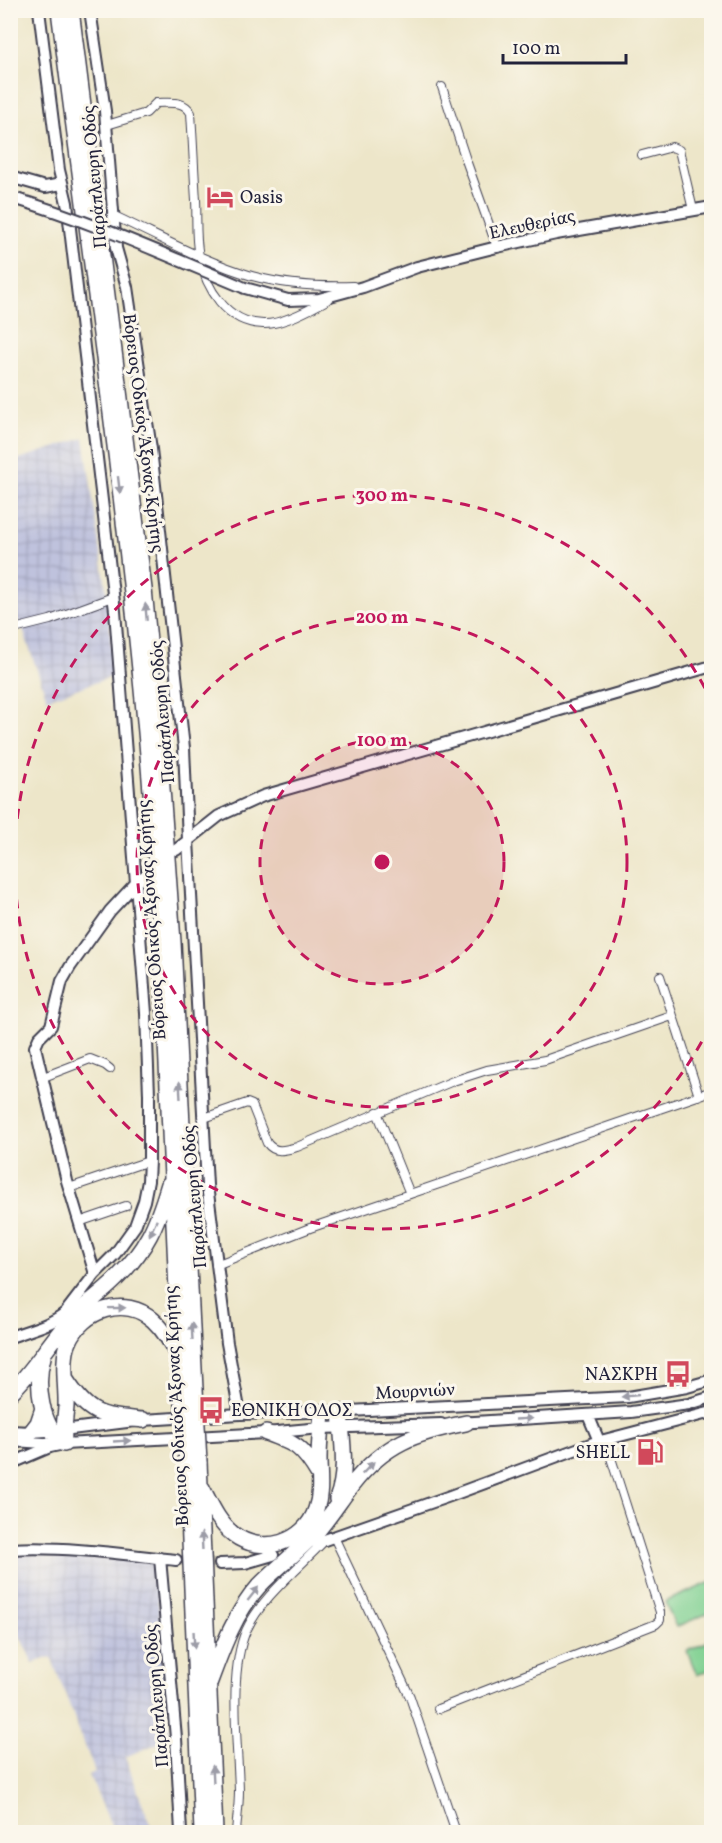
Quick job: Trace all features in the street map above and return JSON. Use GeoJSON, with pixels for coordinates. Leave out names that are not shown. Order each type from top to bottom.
{"type":"FeatureCollection","features":[{"type":"Feature","properties":{"kind":"highway","name":"Βόρειος Οδικός Άξονας Κρήτης"},"geometry":{"type":"LineString","coordinates":[[60,10],[132,591],[147,746],[161,942],[180,1361],[189,1389]]}},
{"type":"Feature","properties":{"kind":"highway","name":"Βόρειος Οδικός Άξονας Κρήτης"},"geometry":{"type":"LineString","coordinates":[[71,10],[144,589],[159,746],[173,942],[193,1464],[202,1833]]}},
{"type":"Feature","properties":{"kind":"highway"},"geometry":{"type":"LineString","coordinates":[[10,1393],[29,1374],[72,1318],[133,1262],[147,1243],[161,1211],[172,1173]]}},
{"type":"Feature","properties":{"kind":"highway"},"geometry":{"type":"LineString","coordinates":[[45,1352],[40,1374],[43,1408],[47,1424],[60,1435],[66,1407],[67,1345],[75,1330],[91,1316],[108,1308],[138,1311],[151,1318],[163,1331],[180,1361]]}},
{"type":"Feature","properties":{"kind":"highway"},"geometry":{"type":"LineString","coordinates":[[66,1380],[80,1400],[97,1413],[106,1417],[143,1420]]}},
{"type":"Feature","properties":{"kind":"highway"},"geometry":{"type":"LineString","coordinates":[[21,1438],[41,1417],[43,1408]]}},
{"type":"Feature","properties":{"kind":"highway"},"geometry":{"type":"LineString","coordinates":[[331,1513],[339,1495],[344,1466],[341,1419]]}},
{"type":"Feature","properties":{"kind":"highway"},"geometry":{"type":"LineString","coordinates":[[200,1482],[221,1523],[241,1539],[263,1546],[290,1539],[308,1526],[317,1508],[320,1492],[319,1459],[322,1420]]}},
{"type":"Feature","properties":{"kind":"highway"},"geometry":{"type":"LineString","coordinates":[[208,1684],[231,1628],[249,1599],[319,1529],[371,1464],[396,1445],[422,1433],[466,1423]]}},
{"type":"Feature","properties":{"kind":"highway"},"geometry":{"type":"LineString","coordinates":[[266,1433],[299,1447],[320,1478]]}},
{"type":"Feature","properties":{"kind":"highway","name":"Βόρειος Οδικός Άξονας Κρήτης"},"geometry":{"type":"LineString","coordinates":[[193,1464],[200,1482],[215,1833]]}},
{"type":"Feature","properties":{"kind":"street","name":"Παράπλευρη Οδός"},"geometry":{"type":"LineString","coordinates":[[10,1336],[59,1318],[115,1254],[135,1226],[144,1201],[149,1161],[146,1013],[113,597],[67,203],[62,184],[39,10]]}},
{"type":"Feature","properties":{"kind":"street","name":"Παράπλευρη Οδός"},"geometry":{"type":"LineString","coordinates":[[90,10],[106,125],[116,248],[127,287],[151,448],[184,748],[207,1185],[230,1365],[240,1414]]}},
{"type":"Feature","properties":{"kind":"street"},"geometry":{"type":"LineString","coordinates":[[442,87],[497,247]]}},
{"type":"Feature","properties":{"kind":"street"},"geometry":{"type":"LineString","coordinates":[[106,125],[146,113],[156,103],[184,104],[188,107],[191,113],[199,255],[216,298],[235,316],[264,325],[275,323],[335,296]]}},
{"type":"Feature","properties":{"kind":"street"},"geometry":{"type":"LineString","coordinates":[[642,155],[672,147],[679,150],[693,210]]}},
{"type":"Feature","properties":{"kind":"street"},"geometry":{"type":"LineString","coordinates":[[10,177],[45,187],[62,184]]}},
{"type":"Feature","properties":{"kind":"street","name":"Ελευθερίας"},"geometry":{"type":"LineString","coordinates":[[10,197],[120,236],[245,288],[288,300],[335,296],[417,267],[556,234],[711,207]]}},
{"type":"Feature","properties":{"kind":"street"},"geometry":{"type":"LineString","coordinates":[[112,215],[199,255],[252,276],[288,284],[364,287]]}},
{"type":"Feature","properties":{"kind":"street"},"geometry":{"type":"LineString","coordinates":[[10,630],[50,620],[113,597]]}},
{"type":"Feature","properties":{"kind":"street"},"geometry":{"type":"LineString","coordinates":[[176,850],[219,816],[263,796],[711,666]]}},
{"type":"Feature","properties":{"kind":"street"},"geometry":{"type":"LineString","coordinates":[[95,1275],[69,1188],[35,1047],[53,1021],[62,981],[69,967],[110,911],[149,872]]}},
{"type":"Feature","properties":{"kind":"street"},"geometry":{"type":"LineString","coordinates":[[660,976],[699,1096]]}},
{"type":"Feature","properties":{"kind":"street"},"geometry":{"type":"LineString","coordinates":[[204,1118],[247,1103],[252,1106],[267,1143],[272,1148],[277,1150],[297,1147],[470,1075],[545,1060],[672,1016]]}},
{"type":"Feature","properties":{"kind":"street"},"geometry":{"type":"LineString","coordinates":[[41,1078],[90,1059],[110,1069]]}},
{"type":"Feature","properties":{"kind":"street"},"geometry":{"type":"LineString","coordinates":[[216,1265],[310,1228],[711,1091]]}},
{"type":"Feature","properties":{"kind":"street"},"geometry":{"type":"LineString","coordinates":[[377,1112],[410,1194]]}},
{"type":"Feature","properties":{"kind":"street"},"geometry":{"type":"LineString","coordinates":[[69,1188],[149,1161]]}},
{"type":"Feature","properties":{"kind":"street"},"geometry":{"type":"LineString","coordinates":[[79,1221],[126,1206]]}},
{"type":"Feature","properties":{"kind":"street","name":"Μουρνιών"},"geometry":{"type":"LineString","coordinates":[[10,1431],[21,1438],[60,1435],[143,1420],[240,1414],[322,1420],[341,1419],[628,1397],[687,1387],[711,1380]]}},
{"type":"Feature","properties":{"kind":"street"},"geometry":{"type":"LineString","coordinates":[[10,1464],[50,1447],[60,1435],[266,1433],[322,1420],[341,1419],[466,1423],[661,1408],[689,1404],[711,1397]]}},
{"type":"Feature","properties":{"kind":"street"},"geometry":{"type":"LineString","coordinates":[[237,1833],[238,1657],[247,1630],[268,1600],[325,1540],[602,1440],[711,1412]]}},
{"type":"Feature","properties":{"kind":"street"},"geometry":{"type":"LineString","coordinates":[[438,1709],[656,1624],[660,1620],[660,1612],[602,1440],[588,1415]]}},
{"type":"Feature","properties":{"kind":"street","name":"Μουρνιών"},"geometry":{"type":"LineString","coordinates":[[21,1438],[60,1435]]}},
{"type":"Feature","properties":{"kind":"street"},"geometry":{"type":"LineString","coordinates":[[10,1448],[21,1438]]}},
{"type":"Feature","properties":{"kind":"street"},"geometry":{"type":"LineString","coordinates":[[325,1540],[410,1697],[456,1833]]}},
{"type":"Feature","properties":{"kind":"street"},"geometry":{"type":"LineString","coordinates":[[10,1549],[111,1551],[176,1560]]}},
{"type":"Feature","properties":{"kind":"street"},"geometry":{"type":"LineString","coordinates":[[220,1564],[245,1563],[273,1556]]}},
{"type":"Feature","properties":{"kind":"street","name":"Παράπλευρη Οδός"},"geometry":{"type":"LineString","coordinates":[[160,1558],[176,1738],[181,1833]]}},
{"type":"Feature","properties":{"kind":"shaded area"},"geometry":{"type":"Polygon","coordinates":[[[84,438],[107,595],[114,676],[47,699],[20,621],[11,624],[10,462],[84,438]]]}},
{"type":"Feature","properties":{"kind":"shaded area"},"geometry":{"type":"Polygon","coordinates":[[[11,1552],[80,1553],[155,1562],[170,1738],[125,1757],[153,1832],[114,1832],[89,1775],[95,1772],[51,1657],[33,1663],[11,1618],[11,1552]]]}},
{"type":"Feature","properties":{"kind":"green space"},"geometry":{"type":"Polygon","coordinates":[[[711,1582],[711,1612],[676,1627],[665,1602],[711,1582]]]}},
{"type":"Feature","properties":{"kind":"green space"},"geometry":{"type":"Polygon","coordinates":[[[711,1640],[711,1669],[697,1675],[687,1651],[711,1640]]]}},
{"type":"Feature","properties":{"kind":"tunnel"},"geometry":{"type":"LineString","coordinates":[[176,1560],[220,1564]]}},
{"type":"Feature","properties":{"kind":"place","name":"Oasis"},"geometry":{"type":"Point","coordinates":[220,197]}},
{"type":"Feature","properties":{"kind":"place","name":"ΝΑΣΚΡΗ"},"geometry":{"type":"Point","coordinates":[678,1374]}},
{"type":"Feature","properties":{"kind":"place","name":"ΕΘΝΙΚΗ ΟΔΟΣ"},"geometry":{"type":"Point","coordinates":[211,1410]}},
{"type":"Feature","properties":{"kind":"place","name":"SHELL"},"geometry":{"type":"Point","coordinates":[650,1452]}}]}
